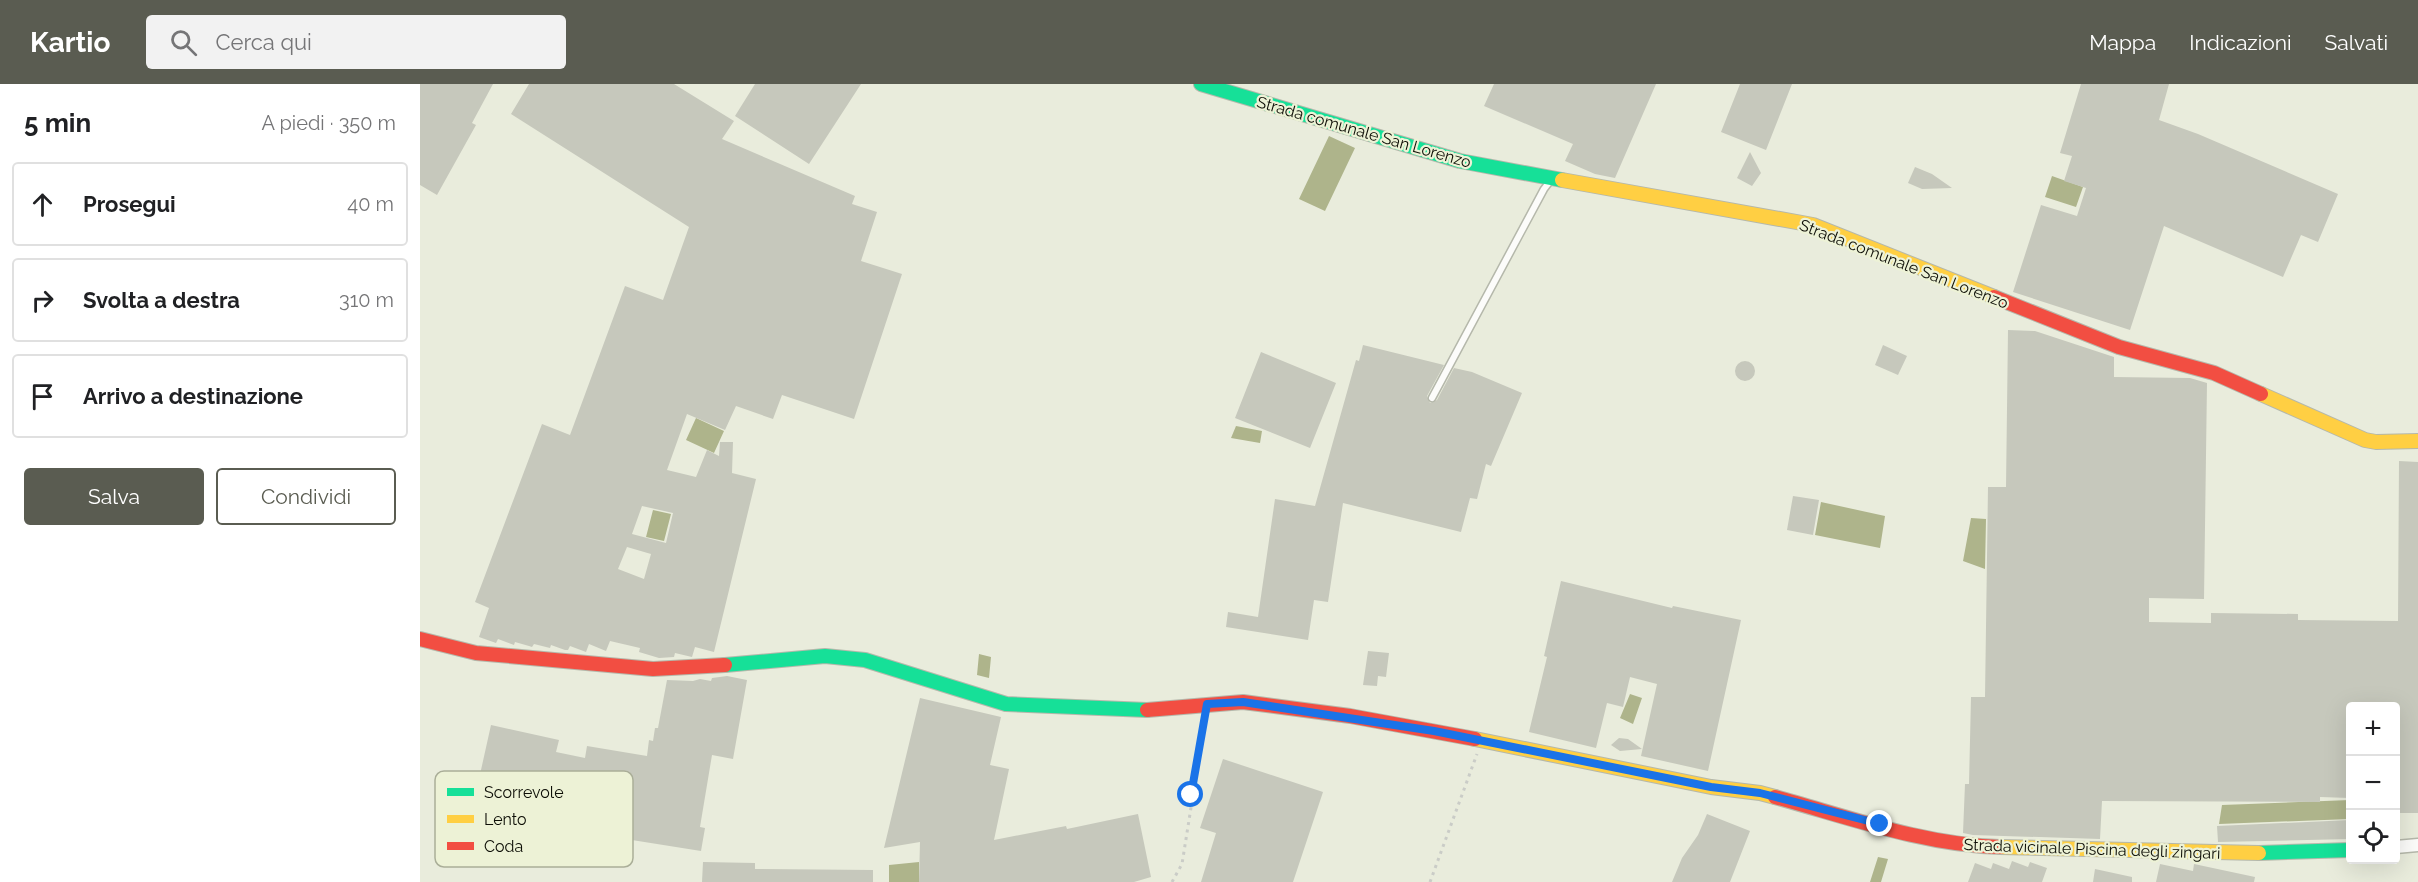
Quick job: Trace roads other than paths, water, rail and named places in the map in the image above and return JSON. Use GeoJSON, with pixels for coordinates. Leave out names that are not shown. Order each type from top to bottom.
{"type":"FeatureCollection","features":[{"type":"Feature","properties":{"kind":"street","name":"Strada comunale San Lorenzo"},"geometry":{"type":"LineString","coordinates":[[1201,84],[1460,161],[1813,225],[2120,347],[2214,373],[2365,440],[2418,441]]}},
{"type":"Feature","properties":{"kind":"street","name":"Strada vicinale Piscina degli zingari"},"geometry":{"type":"LineString","coordinates":[[420,639],[476,653],[653,669],[695,668],[843,656],[865,660],[1006,705],[1160,711],[1207,704],[1243,702],[1315,711],[1434,731],[1711,787],[1760,793],[1908,833],[1972,846],[2242,854],[2346,850]]}},
{"type":"Feature","properties":{"kind":"street"},"geometry":{"type":"LineString","coordinates":[[2400,847],[2418,845]]}},
{"type":"Feature","properties":{"kind":"lane"},"geometry":{"type":"LineString","coordinates":[[1432,399],[1544,189],[1553,177]]}}]}
